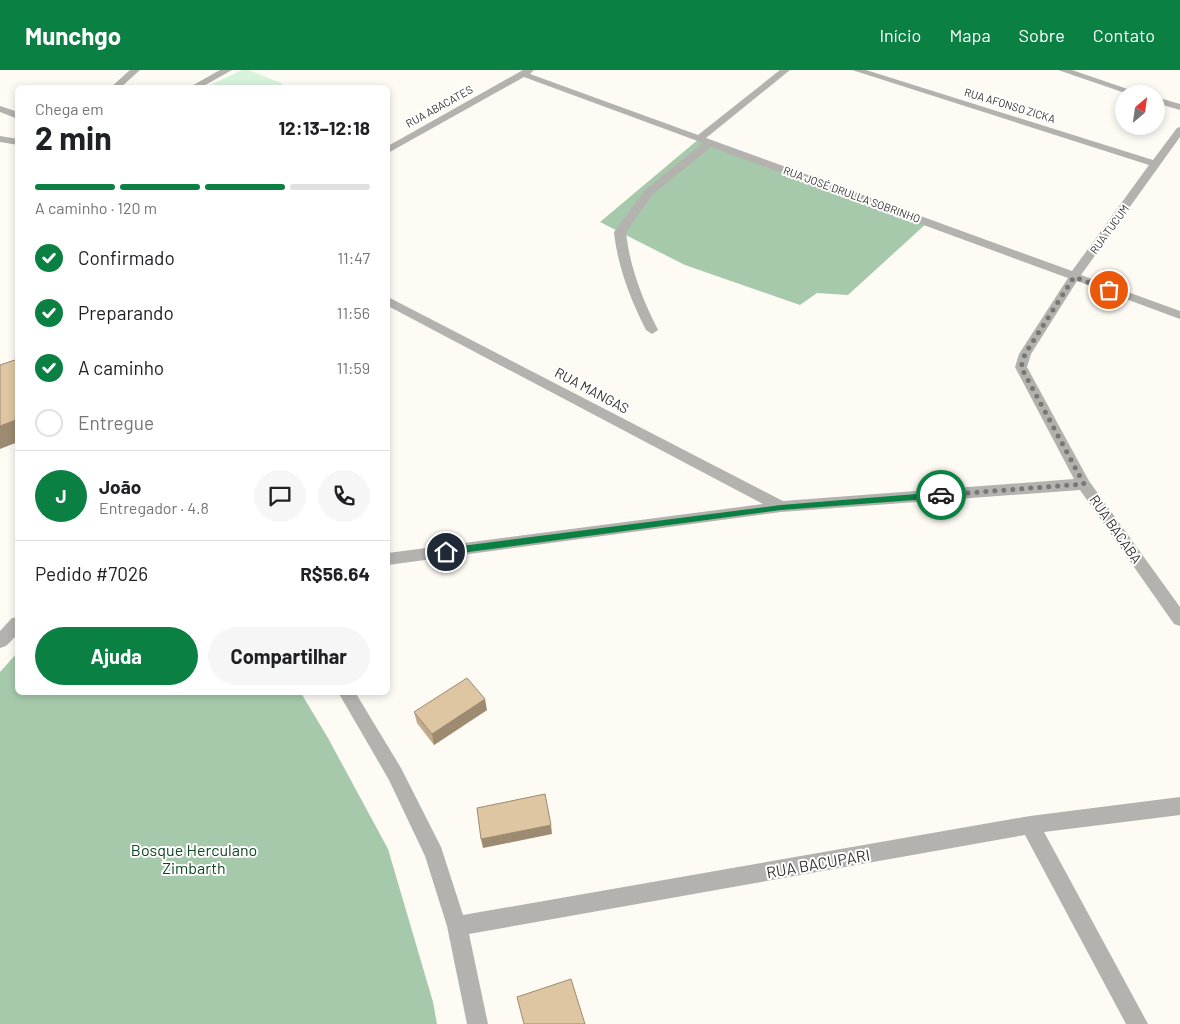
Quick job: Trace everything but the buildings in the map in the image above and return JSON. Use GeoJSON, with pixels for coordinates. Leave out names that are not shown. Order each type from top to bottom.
{"type":"FeatureCollection","features":[{"type":"Feature","properties":{"kind":"street"},"geometry":{"type":"LineString","coordinates":[[118,85],[135,70]]}},
{"type":"Feature","properties":{"kind":"street"},"geometry":{"type":"LineString","coordinates":[[198,85],[227,70]]}},
{"type":"Feature","properties":{"kind":"street"},"geometry":{"type":"LineString","coordinates":[[652,330],[630,284],[622,257],[620,232],[649,192],[786,70]]}},
{"type":"Feature","properties":{"kind":"street","name":"RUA AFONSO ZICKA"},"geometry":{"type":"LineString","coordinates":[[857,70],[1156,164]]}},
{"type":"Feature","properties":{"kind":"street"},"geometry":{"type":"LineString","coordinates":[[1063,70],[1115,87]]}},
{"type":"Feature","properties":{"kind":"street","name":"RUA JOSÉ DRULLA SOBRINHO"},"geometry":{"type":"LineString","coordinates":[[526,72],[1180,315]]}},
{"type":"Feature","properties":{"kind":"street","name":"RUA ABACATES"},"geometry":{"type":"LineString","coordinates":[[390,149],[526,72]]}},
{"type":"Feature","properties":{"kind":"street"},"geometry":{"type":"LineString","coordinates":[[1165,103],[1180,107]]}},
{"type":"Feature","properties":{"kind":"street"},"geometry":{"type":"LineString","coordinates":[[0,109],[15,115]]}},
{"type":"Feature","properties":{"kind":"street","name":"RUA TUCUM"},"geometry":{"type":"LineString","coordinates":[[1025,354],[1074,277],[1180,130]]}},
{"type":"Feature","properties":{"kind":"street"},"geometry":{"type":"LineString","coordinates":[[0,139],[15,142]]}},
{"type":"Feature","properties":{"kind":"street","name":"RUA MANGAS"},"geometry":{"type":"LineString","coordinates":[[390,302],[781,508]]}},
{"type":"Feature","properties":{"kind":"street","name":"RUA BACABA"},"geometry":{"type":"LineString","coordinates":[[1025,354],[1021,367],[1084,484],[1180,620]]}},
{"type":"Feature","properties":{"kind":"street"},"geometry":{"type":"LineString","coordinates":[[390,560],[781,508],[1084,484]]}},
{"type":"Feature","properties":{"kind":"street"},"geometry":{"type":"LineString","coordinates":[[0,641],[15,626]]}},
{"type":"Feature","properties":{"kind":"street"},"geometry":{"type":"LineString","coordinates":[[348,695],[394,774],[434,854],[457,926],[477,1024]]}},
{"type":"Feature","properties":{"kind":"street","name":"RUA BACUPARI"},"geometry":{"type":"LineString","coordinates":[[457,926],[1030,826],[1180,806]]}},
{"type":"Feature","properties":{"kind":"street"},"geometry":{"type":"LineString","coordinates":[[1030,826],[1137,1024]]}},
{"type":"Feature","properties":{"kind":"green space"},"geometry":{"type":"Polygon","coordinates":[[[242,70],[249,70],[283,84],[281,85],[210,85],[242,70]]]}},
{"type":"Feature","properties":{"kind":"green space"},"geometry":{"type":"Polygon","coordinates":[[[700,138],[928,222],[848,295],[817,293],[800,305],[685,265],[600,222],[700,138]]]}},
{"type":"Feature","properties":{"kind":"green space","name":"Bosque Herculano Zimbarth"},"geometry":{"type":"Polygon","coordinates":[[[15,655],[15,695],[302,695],[328,738],[388,849],[433,1002],[437,1024],[0,1024],[0,672],[15,655]]]}},
{"type":"Feature","properties":{"kind":"way so far"},"geometry":{"type":"LineString","coordinates":[[941,495],[1084,484],[1021,367],[1025,354],[1074,277],[1109,290]]}},
{"type":"Feature","properties":{"kind":"route"},"geometry":{"type":"LineString","coordinates":[[446,552],[781,508],[941,495]]}}]}
